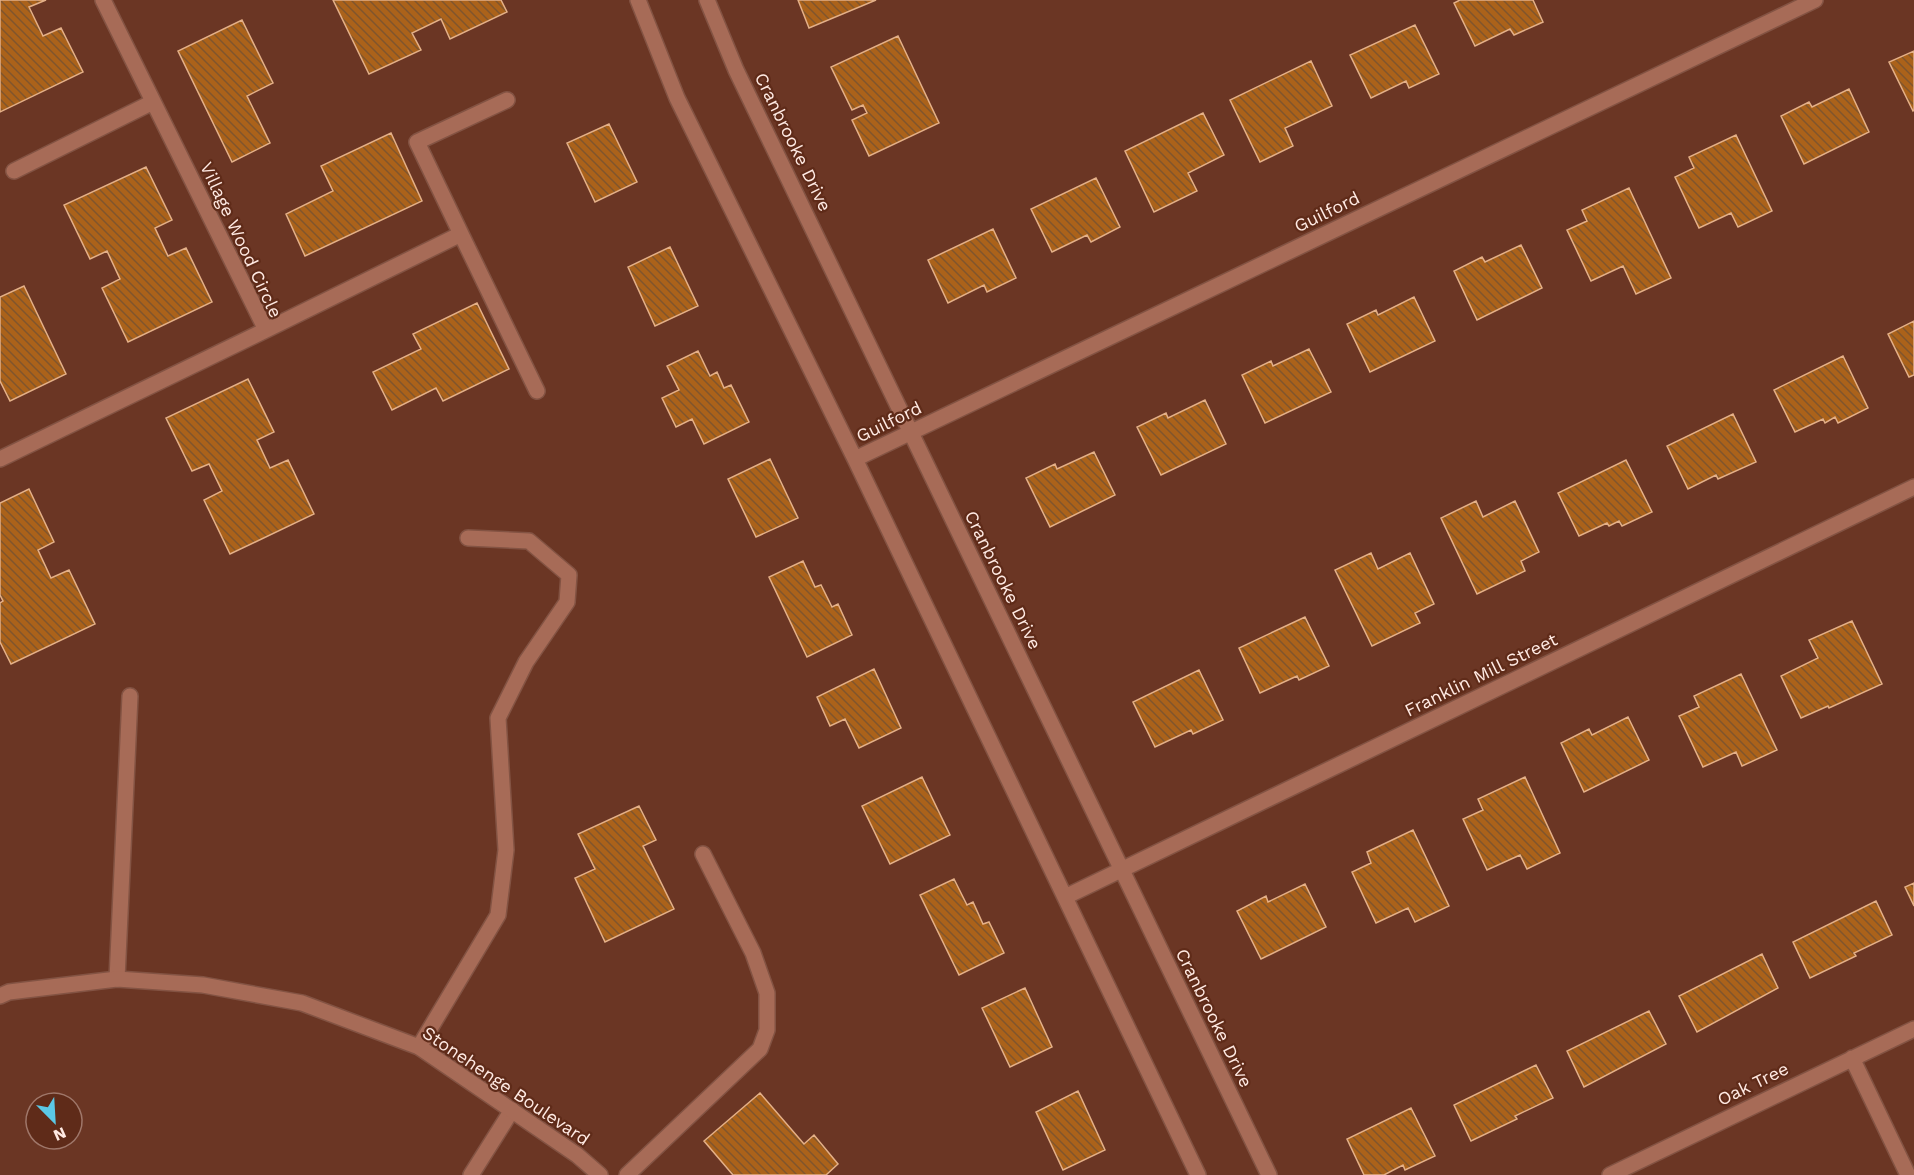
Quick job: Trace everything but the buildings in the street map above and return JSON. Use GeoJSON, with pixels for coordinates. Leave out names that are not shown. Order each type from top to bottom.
{"type":"FeatureCollection","features":[{"type":"Feature","properties":{"kind":"street","name":"Village Wood Circle"},"geometry":{"type":"LineString","coordinates":[[0,459],[266,330],[103,0]]}},
{"type":"Feature","properties":{"kind":"street"},"geometry":{"type":"LineString","coordinates":[[638,0],[677,98],[855,459],[1198,1175]]}},
{"type":"Feature","properties":{"kind":"street","name":"Cranbrooke Drive"},"geometry":{"type":"LineString","coordinates":[[707,0],[736,70],[1269,1175]]}},
{"type":"Feature","properties":{"kind":"street","name":"Guilford"},"geometry":{"type":"LineString","coordinates":[[855,459],[1815,0]]}},
{"type":"Feature","properties":{"kind":"street"},"geometry":{"type":"LineString","coordinates":[[507,100],[417,142],[537,392]]}},
{"type":"Feature","properties":{"kind":"street"},"geometry":{"type":"LineString","coordinates":[[14,171],[153,102]]}},
{"type":"Feature","properties":{"kind":"street"},"geometry":{"type":"LineString","coordinates":[[266,330],[461,234]]}},
{"type":"Feature","properties":{"kind":"street","name":"Franklin Mill Street"},"geometry":{"type":"LineString","coordinates":[[1065,897],[1914,487]]}},
{"type":"Feature","properties":{"kind":"street"},"geometry":{"type":"LineString","coordinates":[[419,1047],[498,915],[506,850],[498,718],[526,662],[567,602],[569,574],[529,541],[468,538]]}},
{"type":"Feature","properties":{"kind":"street"},"geometry":{"type":"LineString","coordinates":[[117,979],[130,696]]}},
{"type":"Feature","properties":{"kind":"street"},"geometry":{"type":"LineString","coordinates":[[627,1175],[760,1049],[767,1030],[767,993],[753,953],[702,854]]}},
{"type":"Feature","properties":{"kind":"street","name":"Stonehenge Boulevard"},"geometry":{"type":"LineString","coordinates":[[0,996],[9,992],[117,979],[203,986],[302,1003],[419,1047],[577,1155],[600,1175]]}},
{"type":"Feature","properties":{"kind":"street","name":"Oak Tree"},"geometry":{"type":"LineString","coordinates":[[1610,1175],[1914,1029]]}},
{"type":"Feature","properties":{"kind":"street"},"geometry":{"type":"LineString","coordinates":[[1852,1058],[1908,1175]]}},
{"type":"Feature","properties":{"kind":"street"},"geometry":{"type":"LineString","coordinates":[[471,1175],[512,1110]]}}]}
